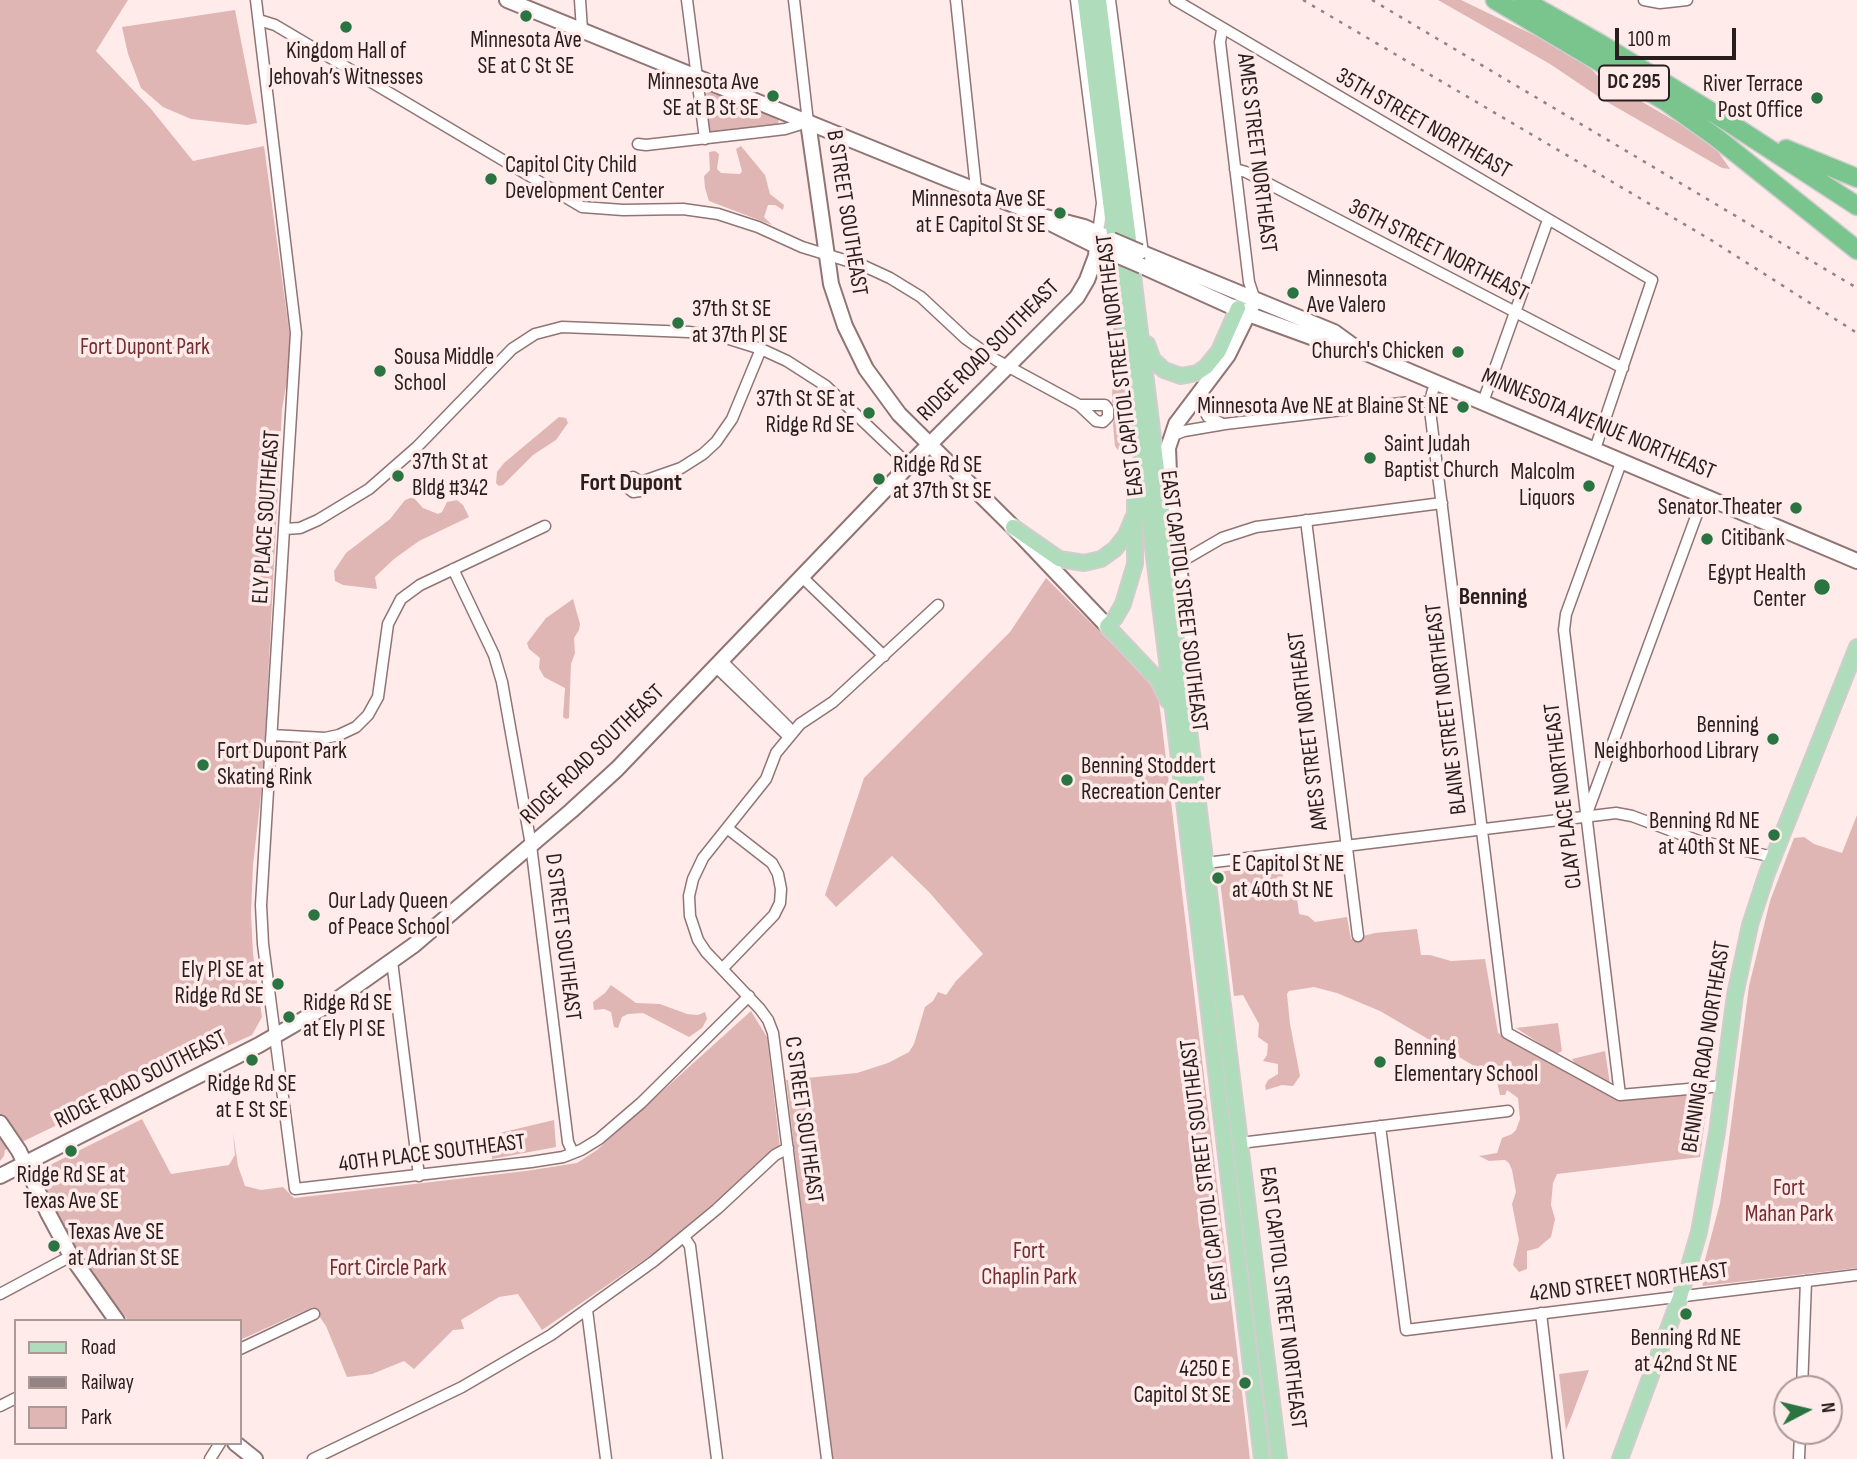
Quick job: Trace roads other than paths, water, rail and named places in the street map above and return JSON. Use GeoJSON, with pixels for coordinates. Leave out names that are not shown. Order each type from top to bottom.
{"type":"FeatureCollection","features":[{"type":"Feature","properties":{"kind":"highway","name":"DC 295"},"geometry":{"type":"LineString","coordinates":[[1495,0],[1665,101],[1717,138],[1857,250]]}},
{"type":"Feature","properties":{"kind":"highway","name":"DC 295"},"geometry":{"type":"LineString","coordinates":[[1523,0],[1679,92],[1857,206]]}},
{"type":"Feature","properties":{"kind":"highway"},"geometry":{"type":"LineString","coordinates":[[1533,0],[1569,25]]}},
{"type":"Feature","properties":{"kind":"highway"},"geometry":{"type":"LineString","coordinates":[[1679,92],[1790,151],[1857,178]]}},
{"type":"Feature","properties":{"kind":"highway"},"geometry":{"type":"LineString","coordinates":[[1766,177],[1857,234]]}},
{"type":"Feature","properties":{"kind":"main road"},"geometry":{"type":"LineString","coordinates":[[507,0],[582,28]]}},
{"type":"Feature","properties":{"kind":"main road"},"geometry":{"type":"LineString","coordinates":[[518,0],[582,28]]}},
{"type":"Feature","properties":{"kind":"main road","name":"EAST CAPITOL STREET SOUTHEAST"},"geometry":{"type":"LineString","coordinates":[[1085,0],[1133,385],[1181,725],[1262,1459]]}},
{"type":"Feature","properties":{"kind":"main road","name":"EAST CAPITOL STREET NORTHEAST"},"geometry":{"type":"LineString","coordinates":[[1099,0],[1133,279],[1181,725],[1206,863],[1279,1459]]}},
{"type":"Feature","properties":{"kind":"main road","name":"MINNESOTA AVENUE NORTHEAST"},"geometry":{"type":"LineString","coordinates":[[582,28],[1042,216],[1049,223],[1247,300],[1322,341],[1359,350],[1857,561]]}},
{"type":"Feature","properties":{"kind":"main road","name":"B STREET SOUTHEAST"},"geometry":{"type":"LineString","coordinates":[[808,120],[825,254],[837,305],[863,365],[899,414],[1013,527],[1107,626]]}},
{"type":"Feature","properties":{"kind":"main road","name":"RIDGE ROAD SOUTHEAST"},"geometry":{"type":"LineString","coordinates":[[0,1176],[275,1037],[327,1006],[392,961],[531,845],[617,769],[909,465],[1077,297],[1087,280],[1098,240]]}},
{"type":"Feature","properties":{"kind":"main road"},"geometry":{"type":"LineString","coordinates":[[1133,279],[1153,360],[1176,376],[1192,375],[1206,367],[1223,344],[1247,300]]}},
{"type":"Feature","properties":{"kind":"main road","name":"EAST CAPITOL STREET NORTHEAST"},"geometry":{"type":"LineString","coordinates":[[1181,725],[1189,651],[1167,461],[1176,424],[1228,355],[1247,300]]}},
{"type":"Feature","properties":{"kind":"main road"},"geometry":{"type":"LineString","coordinates":[[1133,385],[1137,551],[1133,575],[1121,608],[1107,626],[1158,680],[1181,725]]}},
{"type":"Feature","properties":{"kind":"main road"},"geometry":{"type":"LineString","coordinates":[[1013,527],[1059,559],[1076,563],[1093,561],[1110,554],[1124,538],[1132,519],[1136,496]]}},
{"type":"Feature","properties":{"kind":"main road","name":"BENNING ROAD NORTHEAST"},"geometry":{"type":"LineString","coordinates":[[1620,1459],[1680,1297],[1705,1206],[1743,953],[1755,908],[1857,647]]}},
{"type":"Feature","properties":{"kind":"main road"},"geometry":{"type":"LineString","coordinates":[[0,1123],[19,1151],[51,1221],[71,1256],[116,1319]]}},
{"type":"Feature","properties":{"kind":"main road"},"geometry":{"type":"LineString","coordinates":[[238,1445],[255,1459]]}},
{"type":"Feature","properties":{"kind":"street","name":"ELY PLACE SOUTHEAST"},"geometry":{"type":"LineString","coordinates":[[256,0],[296,333],[261,905],[263,944],[295,1189]]}},
{"type":"Feature","properties":{"kind":"street"},"geometry":{"type":"LineString","coordinates":[[580,0],[582,28]]}},
{"type":"Feature","properties":{"kind":"street"},"geometry":{"type":"LineString","coordinates":[[687,0],[705,139]]}},
{"type":"Feature","properties":{"kind":"street","name":"B STREET SOUTHEAST"},"geometry":{"type":"LineString","coordinates":[[794,0],[808,120]]}},
{"type":"Feature","properties":{"kind":"street"},"geometry":{"type":"LineString","coordinates":[[956,0],[976,190]]}},
{"type":"Feature","properties":{"kind":"street"},"geometry":{"type":"LineString","coordinates":[[1076,0],[1102,203],[1098,240]]}},
{"type":"Feature","properties":{"kind":"street","name":"EAST CAPITOL STREET NORTHEAST"},"geometry":{"type":"LineString","coordinates":[[1110,0],[1142,257]]}},
{"type":"Feature","properties":{"kind":"street","name":"35TH STREET NORTHEAST"},"geometry":{"type":"LineString","coordinates":[[1175,0],[1652,280],[1623,368]]}},
{"type":"Feature","properties":{"kind":"street"},"geometry":{"type":"LineString","coordinates":[[1644,0],[1660,3],[1687,0]]}},
{"type":"Feature","properties":{"kind":"street"},"geometry":{"type":"LineString","coordinates":[[258,20],[275,25],[582,207],[623,211],[683,209],[714,213],[758,227],[786,241],[864,266],[906,287],[966,339],[1007,367],[1079,405]]}},
{"type":"Feature","properties":{"kind":"street","name":"AMES STREET NORTHEAST"},"geometry":{"type":"LineString","coordinates":[[1222,30],[1220,41],[1236,169],[1247,300]]}},
{"type":"Feature","properties":{"kind":"street"},"geometry":{"type":"LineString","coordinates":[[638,144],[785,129],[808,120]]}},
{"type":"Feature","properties":{"kind":"street","name":"36TH STREET NORTHEAST"},"geometry":{"type":"LineString","coordinates":[[1236,169],[1623,368]]}},
{"type":"Feature","properties":{"kind":"street"},"geometry":{"type":"LineString","coordinates":[[1483,402],[1548,220]]}},
{"type":"Feature","properties":{"kind":"street"},"geometry":{"type":"LineString","coordinates":[[285,529],[300,528],[327,516],[377,482],[417,447],[512,349],[525,339],[545,330],[579,326],[689,331],[726,338],[761,349],[787,361],[827,386],[909,465]]}},
{"type":"Feature","properties":{"kind":"street"},"geometry":{"type":"LineString","coordinates":[[641,482],[681,468],[716,442],[732,419],[761,349]]}},
{"type":"Feature","properties":{"kind":"street"},"geometry":{"type":"LineString","coordinates":[[1595,449],[1623,368]]}},
{"type":"Feature","properties":{"kind":"street","name":"BLAINE STREET NORTHEAST"},"geometry":{"type":"LineString","coordinates":[[1436,382],[1430,402],[1507,1033],[1620,1095]]}},
{"type":"Feature","properties":{"kind":"street"},"geometry":{"type":"LineString","coordinates":[[1203,389],[1202,403],[1208,417],[1225,425]]}},
{"type":"Feature","properties":{"kind":"street"},"geometry":{"type":"LineString","coordinates":[[1171,436],[1184,431],[1225,425],[1410,402],[1430,402]]}},
{"type":"Feature","properties":{"kind":"street","name":"CLAY PLACE NORTHEAST"},"geometry":{"type":"LineString","coordinates":[[1620,1095],[1564,626],[1622,460]]}},
{"type":"Feature","properties":{"kind":"street"},"geometry":{"type":"LineString","coordinates":[[1586,816],[1704,495]]}},
{"type":"Feature","properties":{"kind":"street"},"geometry":{"type":"LineString","coordinates":[[1179,563],[1222,538],[1242,530],[1442,503]]}},
{"type":"Feature","properties":{"kind":"street","name":"AMES STREET NORTHEAST"},"geometry":{"type":"LineString","coordinates":[[1306,520],[1358,936]]}},
{"type":"Feature","properties":{"kind":"street"},"geometry":{"type":"LineString","coordinates":[[272,735],[330,737],[344,733],[361,723],[379,696],[388,624],[395,608],[415,587],[545,526]]}},
{"type":"Feature","properties":{"kind":"street","name":"D STREET SOUTHEAST"},"geometry":{"type":"LineString","coordinates":[[453,569],[499,671],[531,845],[568,1142],[573,1153]]}},
{"type":"Feature","properties":{"kind":"street"},"geometry":{"type":"LineString","coordinates":[[802,577],[884,656]]}},
{"type":"Feature","properties":{"kind":"street","name":"C STREET SOUTHEAST"},"geometry":{"type":"LineString","coordinates":[[827,1459],[773,1033],[768,1020],[749,996],[698,940],[691,922],[690,890],[697,868],[768,775],[776,753],[800,724],[832,702],[938,605]]}},
{"type":"Feature","properties":{"kind":"street"},"geometry":{"type":"LineString","coordinates":[[718,663],[791,735]]}},
{"type":"Feature","properties":{"kind":"street"},"geometry":{"type":"LineString","coordinates":[[1206,863],[1616,813],[1699,841],[1774,857]]}},
{"type":"Feature","properties":{"kind":"street"},"geometry":{"type":"LineString","coordinates":[[722,969],[774,915],[780,902],[781,889],[772,863],[727,828]]}},
{"type":"Feature","properties":{"kind":"street"},"geometry":{"type":"LineString","coordinates":[[392,961],[419,1176]]}},
{"type":"Feature","properties":{"kind":"street","name":"40TH PLACE SOUTHEAST"},"geometry":{"type":"LineString","coordinates":[[295,1189],[419,1176],[563,1157],[573,1153],[598,1139],[641,1103],[749,996]]}},
{"type":"Feature","properties":{"kind":"street"},"geometry":{"type":"LineString","coordinates":[[1620,1095],[1723,1086]]}},
{"type":"Feature","properties":{"kind":"street"},"geometry":{"type":"LineString","coordinates":[[1240,1143],[1508,1111]]}},
{"type":"Feature","properties":{"kind":"street","name":"42ND STREET NORTHEAST"},"geometry":{"type":"LineString","coordinates":[[1380,1126],[1405,1330],[1857,1275]]}},
{"type":"Feature","properties":{"kind":"street"},"geometry":{"type":"LineString","coordinates":[[313,1459],[463,1387],[517,1356],[587,1310],[684,1237],[775,1155],[788,1148]]}},
{"type":"Feature","properties":{"kind":"street"},"geometry":{"type":"LineString","coordinates":[[684,1237],[690,1247],[717,1459]]}},
{"type":"Feature","properties":{"kind":"street"},"geometry":{"type":"LineString","coordinates":[[0,1294],[71,1256]]}},
{"type":"Feature","properties":{"kind":"street"},"geometry":{"type":"LineString","coordinates":[[1803,1375],[1806,1281]]}},
{"type":"Feature","properties":{"kind":"street"},"geometry":{"type":"LineString","coordinates":[[587,1310],[603,1458]]}},
{"type":"Feature","properties":{"kind":"street"},"geometry":{"type":"LineString","coordinates":[[1541,1313],[1558,1459]]}},
{"type":"Feature","properties":{"kind":"street"},"geometry":{"type":"LineString","coordinates":[[242,1348],[314,1314]]}},
{"type":"Feature","properties":{"kind":"railway"},"geometry":{"type":"LineString","coordinates":[[1303,0],[1711,240],[1857,333]]}},
{"type":"Feature","properties":{"kind":"railway"},"geometry":{"type":"LineString","coordinates":[[1372,0],[1857,288]]}},
{"type":"Feature","properties":{"kind":"place","name":"Minnesota Ave SE at C St SE"},"geometry":{"type":"Point","coordinates":[526,16]}},
{"type":"Feature","properties":{"kind":"place","name":"Kingdom Hall of Jehovah’s Witnesses"},"geometry":{"type":"Point","coordinates":[346,27]}},
{"type":"Feature","properties":{"kind":"place","name":"Minnesota Ave SE at B St SE"},"geometry":{"type":"Point","coordinates":[773,96]}},
{"type":"Feature","properties":{"kind":"place","name":"River Terrace Post Office"},"geometry":{"type":"Point","coordinates":[1817,98]}},
{"type":"Feature","properties":{"kind":"place","name":"Capitol City Child Development Center"},"geometry":{"type":"Point","coordinates":[491,179]}},
{"type":"Feature","properties":{"kind":"place","name":"Minnesota Ave SE at E Capitol St SE"},"geometry":{"type":"Point","coordinates":[1060,213]}},
{"type":"Feature","properties":{"kind":"place","name":"Minnesota Ave Valero"},"geometry":{"type":"Point","coordinates":[1293,293]}},
{"type":"Feature","properties":{"kind":"place","name":"37th St SE at 37th Pl SE"},"geometry":{"type":"Point","coordinates":[678,323]}},
{"type":"Feature","properties":{"kind":"place","name":"Church's Chicken"},"geometry":{"type":"Point","coordinates":[1458,352]}},
{"type":"Feature","properties":{"kind":"place","name":"Sousa Middle School"},"geometry":{"type":"Point","coordinates":[380,371]}},
{"type":"Feature","properties":{"kind":"place","name":"Minnesota Ave NE at Blaine St NE"},"geometry":{"type":"Point","coordinates":[1463,407]}},
{"type":"Feature","properties":{"kind":"place","name":"37th St SE at Ridge Rd SE"},"geometry":{"type":"Point","coordinates":[869,413]}},
{"type":"Feature","properties":{"kind":"place","name":"Saint Judah Baptist Church"},"geometry":{"type":"Point","coordinates":[1370,458]}},
{"type":"Feature","properties":{"kind":"place","name":"37th St at Bldg #342"},"geometry":{"type":"Point","coordinates":[398,476]}},
{"type":"Feature","properties":{"kind":"place","name":"Ridge Rd SE at 37th St SE"},"geometry":{"type":"Point","coordinates":[879,479]}},
{"type":"Feature","properties":{"kind":"place","name":"Malcolm Liquors"},"geometry":{"type":"Point","coordinates":[1589,486]}},
{"type":"Feature","properties":{"kind":"place","name":"Senator Theater"},"geometry":{"type":"Point","coordinates":[1796,508]}},
{"type":"Feature","properties":{"kind":"place","name":"Citibank"},"geometry":{"type":"Point","coordinates":[1707,539]}},
{"type":"Feature","properties":{"kind":"place","name":"Egypt Health Center"},"geometry":{"type":"Point","coordinates":[1822,587]}},
{"type":"Feature","properties":{"kind":"place","name":"Benning Neighborhood Library"},"geometry":{"type":"Point","coordinates":[1773,739]}},
{"type":"Feature","properties":{"kind":"place","name":"Fort Dupont Park Skating Rink"},"geometry":{"type":"Point","coordinates":[203,765]}},
{"type":"Feature","properties":{"kind":"place","name":"Benning Stoddert Recreation Center"},"geometry":{"type":"Point","coordinates":[1067,780]}},
{"type":"Feature","properties":{"kind":"place","name":"Benning Rd NE at 40th St NE"},"geometry":{"type":"Point","coordinates":[1774,835]}},
{"type":"Feature","properties":{"kind":"place","name":"E Capitol St NE at 40th St NE"},"geometry":{"type":"Point","coordinates":[1218,878]}},
{"type":"Feature","properties":{"kind":"place","name":"Our Lady Queen of Peace School"},"geometry":{"type":"Point","coordinates":[314,915]}},
{"type":"Feature","properties":{"kind":"place","name":"Ely Pl SE at Ridge Rd SE"},"geometry":{"type":"Point","coordinates":[278,984]}},
{"type":"Feature","properties":{"kind":"place","name":"Ridge Rd SE at Ely Pl SE"},"geometry":{"type":"Point","coordinates":[289,1017]}},
{"type":"Feature","properties":{"kind":"place","name":"Ridge Rd SE at E St SE"},"geometry":{"type":"Point","coordinates":[252,1060]}},
{"type":"Feature","properties":{"kind":"place","name":"Benning Elementary School"},"geometry":{"type":"Point","coordinates":[1380,1062]}},
{"type":"Feature","properties":{"kind":"place","name":"Ridge Rd SE at Texas Ave SE"},"geometry":{"type":"Point","coordinates":[71,1151]}},
{"type":"Feature","properties":{"kind":"place","name":"Texas Ave SE at Adrian St SE"},"geometry":{"type":"Point","coordinates":[54,1246]}},
{"type":"Feature","properties":{"kind":"place","name":"Benning Rd NE at 42nd St NE"},"geometry":{"type":"Point","coordinates":[1686,1314]}},
{"type":"Feature","properties":{"kind":"place","name":"4250 E Capitol St SE"},"geometry":{"type":"Point","coordinates":[1245,1383]}},
{"type":"Feature","properties":{"kind":"district","name":"Fort Dupont"},"geometry":{"type":"Point","coordinates":[631,484]}},
{"type":"Feature","properties":{"kind":"district","name":"Benning"},"geometry":{"type":"Point","coordinates":[1493,598]}},
{"type":"Feature","properties":{"kind":"park label","name":"Fort Dupont Park"},"geometry":{"type":"Point","coordinates":[145,348]}},
{"type":"Feature","properties":{"kind":"park label","name":"Fort Mahan Park"},"geometry":{"type":"Point","coordinates":[1789,1202]}},
{"type":"Feature","properties":{"kind":"park label","name":"Fort Chaplin Park"},"geometry":{"type":"Point","coordinates":[1029,1265]}},
{"type":"Feature","properties":{"kind":"park label","name":"Fort Circle Park"},"geometry":{"type":"Point","coordinates":[388,1269]}}]}
